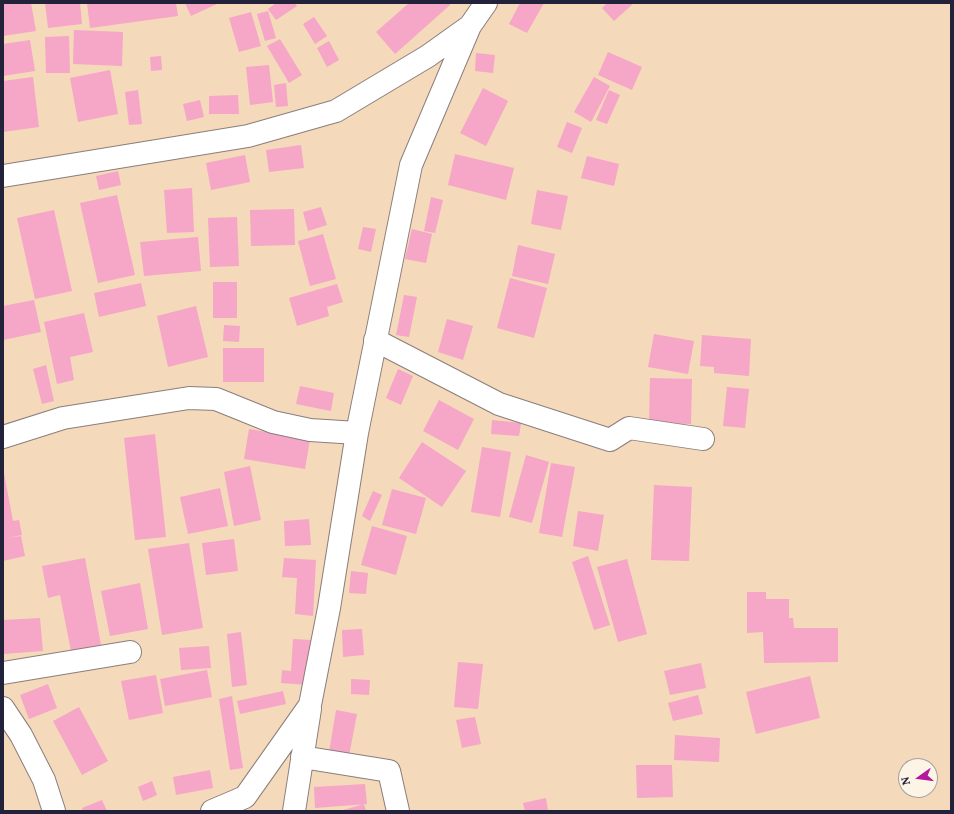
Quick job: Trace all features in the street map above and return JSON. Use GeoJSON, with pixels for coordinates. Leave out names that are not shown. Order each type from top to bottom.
{"type":"FeatureCollection","features":[{"type":"Feature","properties":{"kind":"street"},"geometry":{"type":"LineString","coordinates":[[294,811],[310,705],[329,608],[357,433],[411,164],[470,26],[486,3]]}},
{"type":"Feature","properties":{"kind":"street"},"geometry":{"type":"LineString","coordinates":[[3,176],[248,136],[336,110],[428,56],[470,26]]}},
{"type":"Feature","properties":{"kind":"street"},"geometry":{"type":"LineString","coordinates":[[375,340],[499,404],[610,440],[629,428],[703,439]]}},
{"type":"Feature","properties":{"kind":"street"},"geometry":{"type":"LineString","coordinates":[[3,438],[63,418],[189,398],[216,399],[273,422],[310,430],[357,433]]}},
{"type":"Feature","properties":{"kind":"street"},"geometry":{"type":"LineString","coordinates":[[3,673],[130,652]]}},
{"type":"Feature","properties":{"kind":"street"},"geometry":{"type":"LineString","coordinates":[[212,811],[245,797],[310,705]]}},
{"type":"Feature","properties":{"kind":"street"},"geometry":{"type":"LineString","coordinates":[[3,708],[21,735],[44,780],[54,811]]}},
{"type":"Feature","properties":{"kind":"street"},"geometry":{"type":"LineString","coordinates":[[302,758],[389,771],[398,811]]}},
{"type":"Feature","properties":{"kind":"building"},"geometry":{"type":"Polygon","coordinates":[[[3,3],[31,3],[36,31],[3,36],[3,3]]]}},
{"type":"Feature","properties":{"kind":"building"},"geometry":{"type":"Polygon","coordinates":[[[45,3],[80,3],[82,24],[48,28],[45,3]]]}},
{"type":"Feature","properties":{"kind":"building"},"geometry":{"type":"Polygon","coordinates":[[[87,3],[176,3],[178,16],[90,28],[87,3]]]}},
{"type":"Feature","properties":{"kind":"building"},"geometry":{"type":"Polygon","coordinates":[[[185,3],[219,3],[191,16],[185,3]]]}},
{"type":"Feature","properties":{"kind":"building"},"geometry":{"type":"Polygon","coordinates":[[[276,3],[295,3],[297,6],[276,20],[268,9],[276,3]]]}},
{"type":"Feature","properties":{"kind":"building"},"geometry":{"type":"Polygon","coordinates":[[[409,3],[449,3],[450,5],[395,54],[376,32],[409,3]]]}},
{"type":"Feature","properties":{"kind":"building"},"geometry":{"type":"Polygon","coordinates":[[[520,3],[544,3],[527,33],[509,24],[520,3]]]}},
{"type":"Feature","properties":{"kind":"building"},"geometry":{"type":"Polygon","coordinates":[[[607,3],[634,3],[614,21],[602,8],[607,3]]]}},
{"type":"Feature","properties":{"kind":"building"},"geometry":{"type":"Polygon","coordinates":[[[268,11],[276,38],[265,41],[257,14],[268,11]]]}},
{"type":"Feature","properties":{"kind":"building"},"geometry":{"type":"Polygon","coordinates":[[[251,12],[261,46],[239,52],[229,18],[251,12]]]}},
{"type":"Feature","properties":{"kind":"building"},"geometry":{"type":"Polygon","coordinates":[[[314,17],[327,36],[315,44],[303,24],[314,17]]]}},
{"type":"Feature","properties":{"kind":"building"},"geometry":{"type":"Polygon","coordinates":[[[74,30],[123,32],[122,66],[73,64],[74,30]]]}},
{"type":"Feature","properties":{"kind":"building"},"geometry":{"type":"Polygon","coordinates":[[[69,36],[70,73],[46,73],[45,37],[69,36]]]}},
{"type":"Feature","properties":{"kind":"building"},"geometry":{"type":"Polygon","coordinates":[[[280,39],[302,75],[289,83],[267,46],[280,39]]]}},
{"type":"Feature","properties":{"kind":"building"},"geometry":{"type":"Polygon","coordinates":[[[30,40],[35,71],[3,76],[3,44],[30,40]]]}},
{"type":"Feature","properties":{"kind":"building"},"geometry":{"type":"Polygon","coordinates":[[[329,41],[339,60],[327,67],[317,48],[329,41]]]}},
{"type":"Feature","properties":{"kind":"building"},"geometry":{"type":"Polygon","coordinates":[[[608,52],[642,67],[632,90],[598,75],[608,52]]]}},
{"type":"Feature","properties":{"kind":"building"},"geometry":{"type":"Polygon","coordinates":[[[476,53],[495,55],[493,73],[475,71],[476,53]]]}},
{"type":"Feature","properties":{"kind":"building"},"geometry":{"type":"Polygon","coordinates":[[[161,56],[162,70],[151,71],[150,57],[161,56]]]}},
{"type":"Feature","properties":{"kind":"building"},"geometry":{"type":"Polygon","coordinates":[[[269,65],[273,102],[250,105],[246,67],[269,65]]]}},
{"type":"Feature","properties":{"kind":"building"},"geometry":{"type":"Polygon","coordinates":[[[110,70],[118,114],[78,122],[70,78],[110,70]]]}},
{"type":"Feature","properties":{"kind":"building"},"geometry":{"type":"Polygon","coordinates":[[[33,77],[39,127],[3,132],[3,81],[33,77]]]}},
{"type":"Feature","properties":{"kind":"building"},"geometry":{"type":"Polygon","coordinates":[[[594,77],[610,86],[591,122],[574,112],[594,77]]]}},
{"type":"Feature","properties":{"kind":"building"},"geometry":{"type":"Polygon","coordinates":[[[286,83],[288,106],[276,107],[274,85],[286,83]]]}},
{"type":"Feature","properties":{"kind":"building"},"geometry":{"type":"Polygon","coordinates":[[[483,88],[508,101],[486,146],[460,133],[483,88]]]}},
{"type":"Feature","properties":{"kind":"building"},"geometry":{"type":"Polygon","coordinates":[[[138,90],[142,124],[129,125],[125,92],[138,90]]]}},
{"type":"Feature","properties":{"kind":"building"},"geometry":{"type":"Polygon","coordinates":[[[609,90],[620,95],[607,124],[596,120],[609,90]]]}},
{"type":"Feature","properties":{"kind":"building"},"geometry":{"type":"Polygon","coordinates":[[[238,95],[239,114],[209,114],[209,96],[238,95]]]}},
{"type":"Feature","properties":{"kind":"building"},"geometry":{"type":"Polygon","coordinates":[[[200,100],[204,117],[187,121],[183,104],[200,100]]]}},
{"type":"Feature","properties":{"kind":"building"},"geometry":{"type":"Polygon","coordinates":[[[567,122],[582,128],[572,153],[557,147],[567,122]]]}},
{"type":"Feature","properties":{"kind":"building"},"geometry":{"type":"Polygon","coordinates":[[[301,145],[304,168],[269,172],[266,150],[301,145]]]}},
{"type":"Feature","properties":{"kind":"building"},"geometry":{"type":"Polygon","coordinates":[[[455,154],[514,168],[506,200],[448,185],[455,154]]]}},
{"type":"Feature","properties":{"kind":"building"},"geometry":{"type":"Polygon","coordinates":[[[245,155],[250,182],[211,190],[206,163],[245,155]]]}},
{"type":"Feature","properties":{"kind":"building"},"geometry":{"type":"Polygon","coordinates":[[[587,156],[619,164],[614,186],[581,178],[587,156]]]}},
{"type":"Feature","properties":{"kind":"building"},"geometry":{"type":"Polygon","coordinates":[[[118,171],[121,185],[99,190],[96,176],[118,171]]]}},
{"type":"Feature","properties":{"kind":"building"},"geometry":{"type":"Polygon","coordinates":[[[192,188],[194,232],[167,233],[164,190],[192,188]]]}},
{"type":"Feature","properties":{"kind":"building"},"geometry":{"type":"Polygon","coordinates":[[[537,190],[568,196],[561,230],[531,224],[537,190]]]}},
{"type":"Feature","properties":{"kind":"building"},"geometry":{"type":"Polygon","coordinates":[[[117,195],[135,275],[98,283],[80,203],[117,195]]]}},
{"type":"Feature","properties":{"kind":"building"},"geometry":{"type":"Polygon","coordinates":[[[431,197],[443,200],[435,233],[424,231],[431,197]]]}},
{"type":"Feature","properties":{"kind":"building"},"geometry":{"type":"Polygon","coordinates":[[[321,207],[327,225],[308,231],[303,212],[321,207]]]}},
{"type":"Feature","properties":{"kind":"building"},"geometry":{"type":"Polygon","coordinates":[[[294,209],[295,245],[251,246],[250,210],[294,209]]]}},
{"type":"Feature","properties":{"kind":"building"},"geometry":{"type":"Polygon","coordinates":[[[54,210],[72,291],[35,299],[17,218],[54,210]]]}},
{"type":"Feature","properties":{"kind":"building"},"geometry":{"type":"Polygon","coordinates":[[[237,217],[239,266],[210,267],[208,218],[237,217]]]}},
{"type":"Feature","properties":{"kind":"building"},"geometry":{"type":"Polygon","coordinates":[[[363,227],[376,229],[371,252],[358,249],[363,227]]]}},
{"type":"Feature","properties":{"kind":"building"},"geometry":{"type":"Polygon","coordinates":[[[412,229],[432,234],[426,263],[405,259],[412,229]]]}},
{"type":"Feature","properties":{"kind":"building"},"geometry":{"type":"Polygon","coordinates":[[[323,234],[336,279],[310,286],[298,241],[323,234]]]}},
{"type":"Feature","properties":{"kind":"building"},"geometry":{"type":"Polygon","coordinates":[[[198,237],[201,271],[144,276],[140,242],[198,237]]]}},
{"type":"Feature","properties":{"kind":"building"},"geometry":{"type":"Polygon","coordinates":[[[518,245],[555,254],[548,284],[512,276],[518,245]]]}},
{"type":"Feature","properties":{"kind":"building"},"geometry":{"type":"Polygon","coordinates":[[[510,278],[547,288],[534,338],[497,328],[510,278]]]}},
{"type":"Feature","properties":{"kind":"building"},"geometry":{"type":"Polygon","coordinates":[[[213,282],[237,282],[237,318],[213,318],[213,282]]]}},
{"type":"Feature","properties":{"kind":"building"},"geometry":{"type":"Polygon","coordinates":[[[141,283],[146,306],[99,317],[94,293],[141,283]]]}},
{"type":"Feature","properties":{"kind":"building"},"geometry":{"type":"Polygon","coordinates":[[[337,284],[343,302],[327,307],[329,316],[297,326],[289,298],[337,284]]]}},
{"type":"Feature","properties":{"kind":"building"},"geometry":{"type":"Polygon","coordinates":[[[404,295],[417,297],[409,337],[396,335],[404,295]]]}},
{"type":"Feature","properties":{"kind":"building"},"geometry":{"type":"Polygon","coordinates":[[[34,300],[41,332],[3,340],[3,306],[34,300]]]}},
{"type":"Feature","properties":{"kind":"building"},"geometry":{"type":"Polygon","coordinates":[[[196,306],[208,357],[168,367],[157,316],[196,306]]]}},
{"type":"Feature","properties":{"kind":"building"},"geometry":{"type":"Polygon","coordinates":[[[84,313],[93,352],[70,357],[74,380],[57,384],[44,322],[84,313]]]}},
{"type":"Feature","properties":{"kind":"building"},"geometry":{"type":"Polygon","coordinates":[[[447,319],[473,326],[463,360],[438,352],[447,319]]]}},
{"type":"Feature","properties":{"kind":"building"},"geometry":{"type":"Polygon","coordinates":[[[224,325],[240,326],[239,342],[223,341],[224,325]]]}},
{"type":"Feature","properties":{"kind":"building"},"geometry":{"type":"Polygon","coordinates":[[[654,334],[694,341],[688,374],[648,367],[654,334]]]}},
{"type":"Feature","properties":{"kind":"building"},"geometry":{"type":"Polygon","coordinates":[[[702,335],[751,339],[749,376],[714,373],[714,367],[700,366],[702,335]]]}},
{"type":"Feature","properties":{"kind":"building"},"geometry":{"type":"Polygon","coordinates":[[[223,348],[264,348],[264,382],[223,382],[223,348]]]}},
{"type":"Feature","properties":{"kind":"building"},"geometry":{"type":"Polygon","coordinates":[[[46,365],[54,401],[42,404],[33,369],[46,365]]]}},
{"type":"Feature","properties":{"kind":"building"},"geometry":{"type":"Polygon","coordinates":[[[398,369],[413,376],[401,405],[386,398],[398,369]]]}},
{"type":"Feature","properties":{"kind":"building"},"geometry":{"type":"Polygon","coordinates":[[[650,378],[692,379],[691,424],[649,423],[650,378]]]}},
{"type":"Feature","properties":{"kind":"building"},"geometry":{"type":"Polygon","coordinates":[[[300,386],[334,393],[331,411],[296,404],[300,386]]]}},
{"type":"Feature","properties":{"kind":"building"},"geometry":{"type":"Polygon","coordinates":[[[727,387],[749,389],[745,428],[723,426],[727,387]]]}},
{"type":"Feature","properties":{"kind":"building"},"geometry":{"type":"Polygon","coordinates":[[[439,400],[474,419],[458,450],[423,431],[439,400]]]}},
{"type":"Feature","properties":{"kind":"building"},"geometry":{"type":"Polygon","coordinates":[[[492,420],[521,423],[519,436],[491,434],[492,420]]]}},
{"type":"Feature","properties":{"kind":"building"},"geometry":{"type":"Polygon","coordinates":[[[249,429],[310,439],[305,469],[244,459],[249,429]]]}},
{"type":"Feature","properties":{"kind":"building"},"geometry":{"type":"Polygon","coordinates":[[[155,434],[166,537],[135,540],[124,438],[155,434]]]}},
{"type":"Feature","properties":{"kind":"building"},"geometry":{"type":"Polygon","coordinates":[[[422,442],[466,471],[442,507],[399,478],[422,442]]]}},
{"type":"Feature","properties":{"kind":"building"},"geometry":{"type":"Polygon","coordinates":[[[482,447],[511,452],[500,517],[471,512],[482,447]]]}},
{"type":"Feature","properties":{"kind":"building"},"geometry":{"type":"Polygon","coordinates":[[[526,455],[549,462],[532,523],[509,517],[526,455]]]}},
{"type":"Feature","properties":{"kind":"building"},"geometry":{"type":"Polygon","coordinates":[[[551,463],[575,467],[562,537],[539,533],[551,463]]]}},
{"type":"Feature","properties":{"kind":"building"},"geometry":{"type":"Polygon","coordinates":[[[250,466],[261,520],[234,526],[224,472],[250,466]]]}},
{"type":"Feature","properties":{"kind":"building"},"geometry":{"type":"Polygon","coordinates":[[[4,473],[13,521],[19,520],[22,535],[8,538],[21,536],[25,556],[3,561],[4,473]]]}},
{"type":"Feature","properties":{"kind":"building"},"geometry":{"type":"Polygon","coordinates":[[[654,485],[692,487],[689,561],[651,560],[654,485]]]}},
{"type":"Feature","properties":{"kind":"building"},"geometry":{"type":"Polygon","coordinates":[[[220,488],[228,526],[188,534],[180,497],[220,488]]]}},
{"type":"Feature","properties":{"kind":"building"},"geometry":{"type":"Polygon","coordinates":[[[392,489],[426,498],[416,534],[382,525],[392,489]]]}},
{"type":"Feature","properties":{"kind":"building"},"geometry":{"type":"Polygon","coordinates":[[[373,491],[382,495],[370,521],[362,516],[373,491]]]}},
{"type":"Feature","properties":{"kind":"building"},"geometry":{"type":"Polygon","coordinates":[[[578,511],[604,515],[598,551],[573,546],[578,511]]]}},
{"type":"Feature","properties":{"kind":"building"},"geometry":{"type":"Polygon","coordinates":[[[309,519],[311,545],[285,546],[284,521],[309,519]]]}},
{"type":"Feature","properties":{"kind":"building"},"geometry":{"type":"Polygon","coordinates":[[[372,526],[407,536],[396,575],[361,565],[372,526]]]}},
{"type":"Feature","properties":{"kind":"building"},"geometry":{"type":"Polygon","coordinates":[[[234,539],[238,571],[206,575],[202,543],[234,539]]]}},
{"type":"Feature","properties":{"kind":"building"},"geometry":{"type":"Polygon","coordinates":[[[189,543],[203,628],[162,635],[148,549],[189,543]]]}},
{"type":"Feature","properties":{"kind":"building"},"geometry":{"type":"Polygon","coordinates":[[[588,556],[610,625],[594,630],[572,562],[588,556]]]}},
{"type":"Feature","properties":{"kind":"building"},"geometry":{"type":"Polygon","coordinates":[[[85,558],[101,645],[71,651],[60,595],[48,598],[42,566],[85,558]]]}},
{"type":"Feature","properties":{"kind":"building"},"geometry":{"type":"Polygon","coordinates":[[[284,558],[316,560],[313,616],[295,614],[297,578],[282,577],[284,558]]]}},
{"type":"Feature","properties":{"kind":"building"},"geometry":{"type":"Polygon","coordinates":[[[627,559],[647,634],[618,642],[597,567],[627,559]]]}},
{"type":"Feature","properties":{"kind":"building"},"geometry":{"type":"Polygon","coordinates":[[[351,571],[368,573],[366,594],[349,593],[351,571]]]}},
{"type":"Feature","properties":{"kind":"building"},"geometry":{"type":"Polygon","coordinates":[[[140,583],[148,629],[110,636],[101,591],[140,583]]]}},
{"type":"Feature","properties":{"kind":"building"},"geometry":{"type":"Polygon","coordinates":[[[747,592],[766,592],[766,599],[789,599],[789,618],[793,618],[794,628],[838,628],[838,662],[764,663],[763,632],[747,633],[747,592]]]}},
{"type":"Feature","properties":{"kind":"building"},"geometry":{"type":"Polygon","coordinates":[[[40,618],[43,651],[3,654],[3,620],[40,618]]]}},
{"type":"Feature","properties":{"kind":"building"},"geometry":{"type":"Polygon","coordinates":[[[362,629],[364,655],[343,657],[342,630],[362,629]]]}},
{"type":"Feature","properties":{"kind":"building"},"geometry":{"type":"Polygon","coordinates":[[[241,632],[247,685],[232,687],[227,634],[241,632]]]}},
{"type":"Feature","properties":{"kind":"building"},"geometry":{"type":"Polygon","coordinates":[[[293,639],[311,640],[308,685],[281,683],[282,670],[291,671],[293,639]]]}},
{"type":"Feature","properties":{"kind":"building"},"geometry":{"type":"Polygon","coordinates":[[[209,646],[211,668],[181,670],[179,648],[209,646]]]}},
{"type":"Feature","properties":{"kind":"building"},"geometry":{"type":"Polygon","coordinates":[[[458,662],[483,664],[478,709],[454,707],[458,662]]]}},
{"type":"Feature","properties":{"kind":"building"},"geometry":{"type":"Polygon","coordinates":[[[701,663],[706,688],[670,695],[664,671],[701,663]]]}},
{"type":"Feature","properties":{"kind":"building"},"geometry":{"type":"Polygon","coordinates":[[[207,670],[212,697],[165,706],[160,679],[207,670]]]}},
{"type":"Feature","properties":{"kind":"building"},"geometry":{"type":"Polygon","coordinates":[[[156,675],[163,713],[129,720],[121,681],[156,675]]]}},
{"type":"Feature","properties":{"kind":"building"},"geometry":{"type":"Polygon","coordinates":[[[810,676],[820,718],[756,734],[746,692],[810,676]]]}},
{"type":"Feature","properties":{"kind":"building"},"geometry":{"type":"Polygon","coordinates":[[[351,679],[370,680],[369,695],[351,694],[351,679]]]}},
{"type":"Feature","properties":{"kind":"building"},"geometry":{"type":"Polygon","coordinates":[[[48,684],[57,708],[29,719],[20,695],[48,684]]]}},
{"type":"Feature","properties":{"kind":"building"},"geometry":{"type":"Polygon","coordinates":[[[283,691],[286,704],[240,714],[237,701],[283,691]]]}},
{"type":"Feature","properties":{"kind":"building"},"geometry":{"type":"Polygon","coordinates":[[[698,695],[703,714],[673,721],[668,703],[698,695]]]}},
{"type":"Feature","properties":{"kind":"building"},"geometry":{"type":"Polygon","coordinates":[[[232,696],[243,768],[230,770],[219,699],[232,696]]]}},
{"type":"Feature","properties":{"kind":"building"},"geometry":{"type":"Polygon","coordinates":[[[79,707],[108,761],[82,775],[53,721],[79,707]]]}},
{"type":"Feature","properties":{"kind":"building"},"geometry":{"type":"Polygon","coordinates":[[[336,710],[357,714],[349,756],[329,752],[336,710]]]}},
{"type":"Feature","properties":{"kind":"building"},"geometry":{"type":"Polygon","coordinates":[[[475,717],[481,744],[462,748],[456,720],[475,717]]]}},
{"type":"Feature","properties":{"kind":"building"},"geometry":{"type":"Polygon","coordinates":[[[675,735],[720,738],[719,762],[674,760],[675,735]]]}},
{"type":"Feature","properties":{"kind":"building"},"geometry":{"type":"Polygon","coordinates":[[[636,765],[672,765],[673,797],[637,798],[636,765]]]}},
{"type":"Feature","properties":{"kind":"building"},"geometry":{"type":"Polygon","coordinates":[[[210,770],[213,788],[176,795],[173,777],[210,770]]]}},
{"type":"Feature","properties":{"kind":"building"},"geometry":{"type":"Polygon","coordinates":[[[152,781],[157,795],[143,801],[138,787],[152,781]]]}},
{"type":"Feature","properties":{"kind":"building"},"geometry":{"type":"Polygon","coordinates":[[[365,784],[367,804],[315,808],[314,787],[365,784]]]}},
{"type":"Feature","properties":{"kind":"building"},"geometry":{"type":"Polygon","coordinates":[[[546,798],[548,811],[525,811],[523,803],[546,798]]]}},
{"type":"Feature","properties":{"kind":"building"},"geometry":{"type":"Polygon","coordinates":[[[102,800],[107,811],[83,811],[82,808],[102,800]]]}},
{"type":"Feature","properties":{"kind":"building"},"geometry":{"type":"Polygon","coordinates":[[[364,804],[366,811],[340,811],[364,804]]]}}]}
